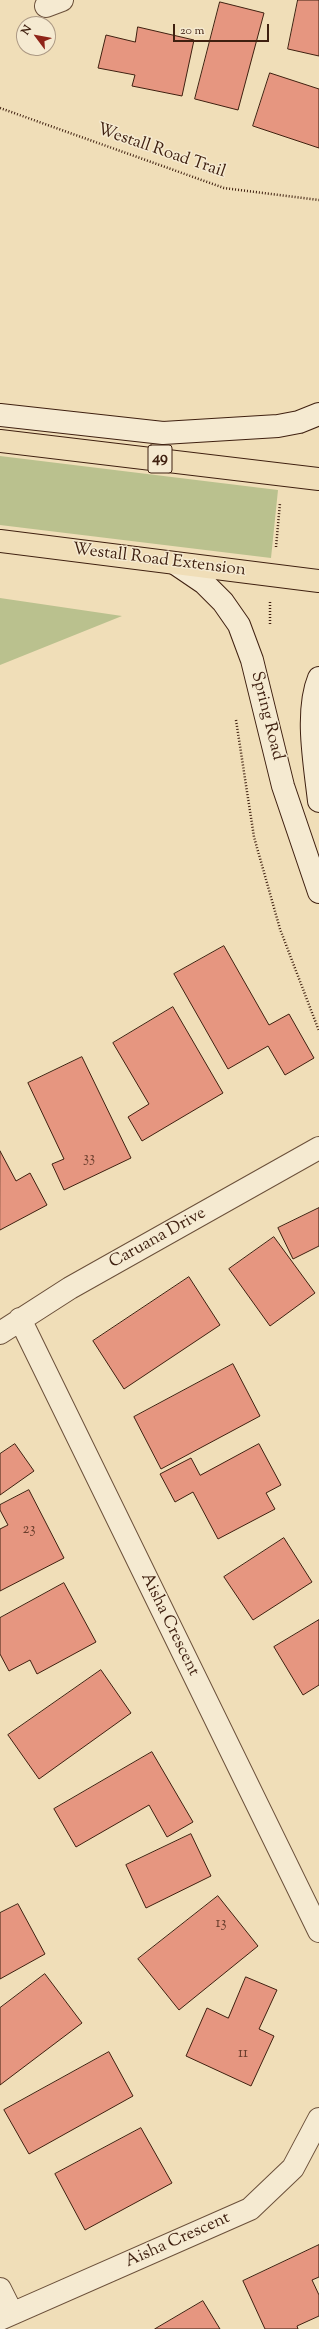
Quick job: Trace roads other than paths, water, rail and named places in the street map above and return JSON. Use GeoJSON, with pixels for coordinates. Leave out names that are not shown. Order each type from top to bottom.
{"type":"FeatureCollection","features":[{"type":"Feature","properties":{"kind":"highway","name":"49"},"geometry":{"type":"LineString","coordinates":[[0,441],[319,479]]}},
{"type":"Feature","properties":{"kind":"highway","name":"Westall Road Extension"},"geometry":{"type":"LineString","coordinates":[[0,541],[319,581]]}},
{"type":"Feature","properties":{"kind":"street"},"geometry":{"type":"LineString","coordinates":[[0,415],[163,433],[253,429],[292,424],[318,415]]}},
{"type":"Feature","properties":{"kind":"street","name":"Spring Road"},"geometry":{"type":"LineString","coordinates":[[176,564],[204,584],[218,597],[239,625],[252,660],[283,786],[319,892]]}},
{"type":"Feature","properties":{"kind":"street"},"geometry":{"type":"LineString","coordinates":[[319,678],[314,689],[312,715],[319,801]]}},
{"type":"Feature","properties":{"kind":"street","name":"Caruana Drive"},"geometry":{"type":"LineString","coordinates":[[0,1333],[70,1288],[319,1148]]}},
{"type":"Feature","properties":{"kind":"street","name":"Aisha Crescent"},"geometry":{"type":"LineString","coordinates":[[20,1319],[319,1931]]}},
{"type":"Feature","properties":{"kind":"street","name":"Aisha Crescent"},"geometry":{"type":"LineString","coordinates":[[6,2316],[250,2209],[293,2168],[319,2119]]}},
{"type":"Feature","properties":{"kind":"street"},"geometry":{"type":"LineString","coordinates":[[0,2289],[6,2316]]}}]}
